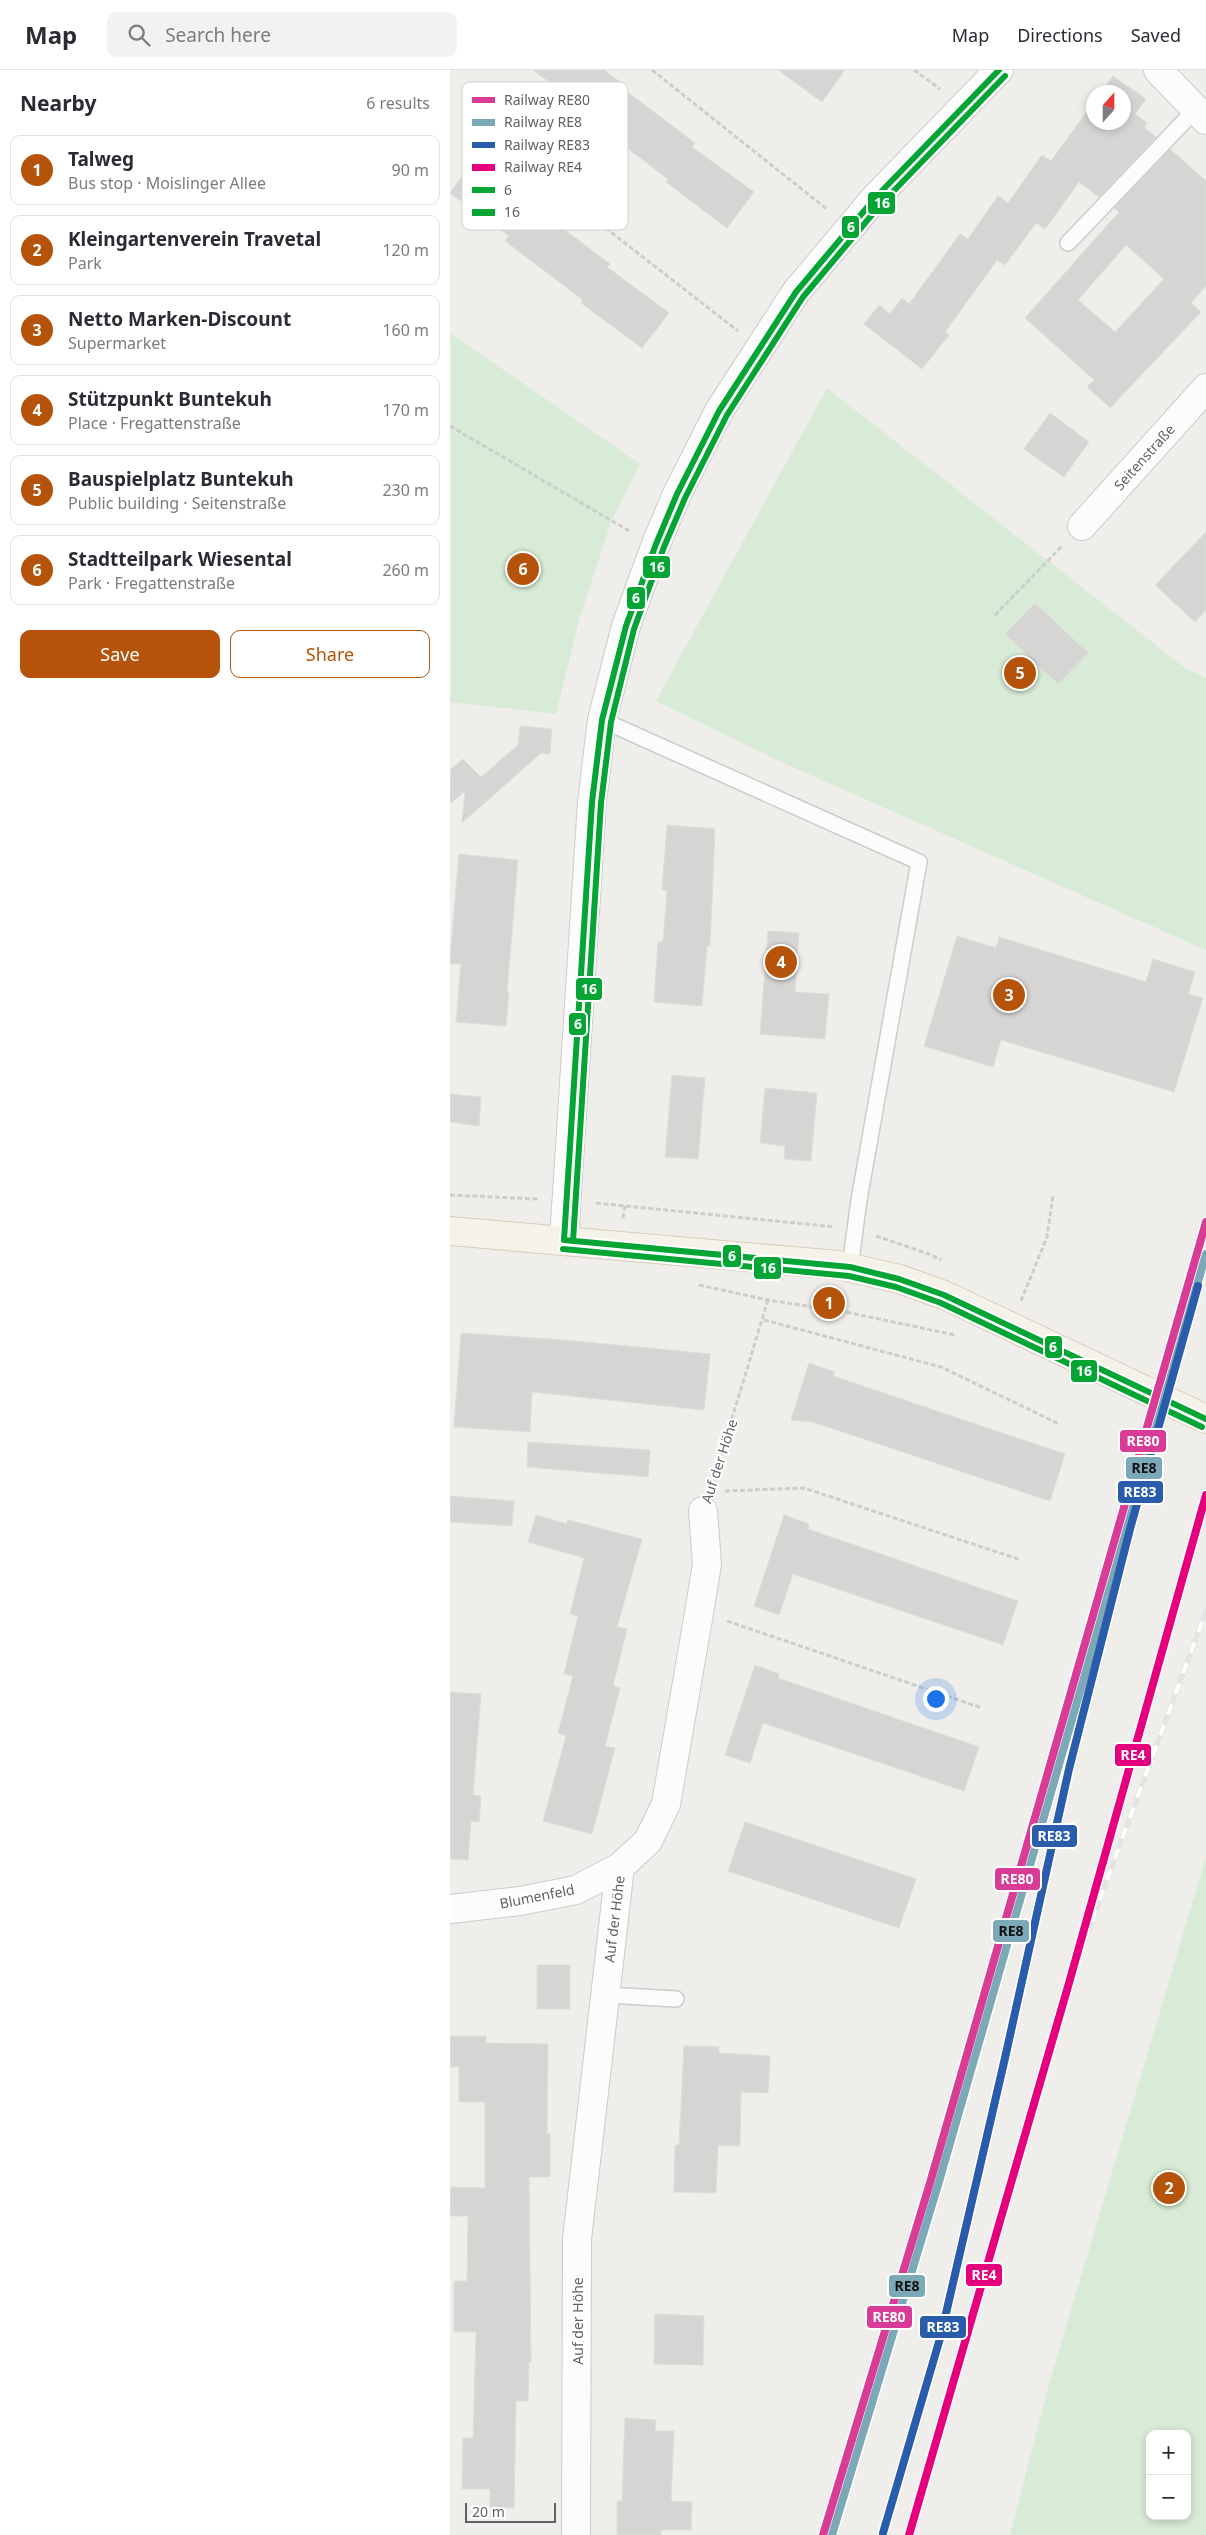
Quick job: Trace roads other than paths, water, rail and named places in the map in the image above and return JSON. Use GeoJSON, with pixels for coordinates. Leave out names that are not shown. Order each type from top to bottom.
{"type":"FeatureCollection","features":[{"type":"Feature","properties":{"kind":"main road"},"geometry":{"type":"LineString","coordinates":[[450,1231],[850,1267],[899,1279],[944,1295],[1206,1419]]}},
{"type":"Feature","properties":{"kind":"street"},"geometry":{"type":"LineString","coordinates":[[564,1240],[592,802],[602,720],[626,626],[656,544],[677,494],[719,411],[796,292],[875,198],[999,70]]}},
{"type":"Feature","properties":{"kind":"street"},"geometry":{"type":"LineString","coordinates":[[1158,70],[1201,115]]}},
{"type":"Feature","properties":{"kind":"street","name":"Seitenstraße"},"geometry":{"type":"LineString","coordinates":[[1082,526],[1206,388]]}},
{"type":"Feature","properties":{"kind":"street","name":"Auf der Höhe"},"geometry":{"type":"LineString","coordinates":[[576,2535],[577,2239],[620,1867],[648,1841],[666,1804],[707,1564],[712,1501]]}},
{"type":"Feature","properties":{"kind":"street","name":"Blumenfeld"},"geometry":{"type":"LineString","coordinates":[[450,1909],[520,1901],[576,1890],[620,1867]]}},
{"type":"Feature","properties":{"kind":"lane"},"geometry":{"type":"LineString","coordinates":[[1068,243],[1201,115]]}},
{"type":"Feature","properties":{"kind":"lane"},"geometry":{"type":"LineString","coordinates":[[602,720],[919,862],[860,1190],[850,1267]]}},
{"type":"Feature","properties":{"kind":"lane"},"geometry":{"type":"LineString","coordinates":[[606,1995],[676,1999]]}},
{"type":"Feature","properties":{"kind":"railway"},"geometry":{"type":"LineString","coordinates":[[1069,1983],[1206,1611]]}},
{"type":"Feature","properties":{"kind":"rail line","name":"RE80"},"geometry":{"type":"LineString","coordinates":[[823,2535],[930,2183],[1206,1222]]}},
{"type":"Feature","properties":{"kind":"rail line","name":"RE8"},"geometry":{"type":"LineString","coordinates":[[832,2535],[938,2185],[1206,1254]]}},
{"type":"Feature","properties":{"kind":"rail line","name":"RE83"},"geometry":{"type":"LineString","coordinates":[[883,2533],[941,2335],[1069,1769],[1130,1529],[1198,1286]]}},
{"type":"Feature","properties":{"kind":"rail line","name":"RE4"},"geometry":{"type":"LineString","coordinates":[[909,2535],[1069,1983],[1206,1495]]}},
{"type":"Feature","properties":{"kind":"place","name":"Stadtteilpark Wiesental"},"geometry":{"type":"Point","coordinates":[523,569]}},
{"type":"Feature","properties":{"kind":"place","name":"Bauspielplatz Buntekuh"},"geometry":{"type":"Point","coordinates":[1020,673]}},
{"type":"Feature","properties":{"kind":"place","name":"Stützpunkt Buntekuh"},"geometry":{"type":"Point","coordinates":[781,962]}},
{"type":"Feature","properties":{"kind":"place","name":"Netto Marken-Discount"},"geometry":{"type":"Point","coordinates":[1009,995]}},
{"type":"Feature","properties":{"kind":"place","name":"Talweg"},"geometry":{"type":"Point","coordinates":[829,1303]}},
{"type":"Feature","properties":{"kind":"place","name":"Kleingartenverein Travetal"},"geometry":{"type":"Point","coordinates":[1169,2188]}}]}
